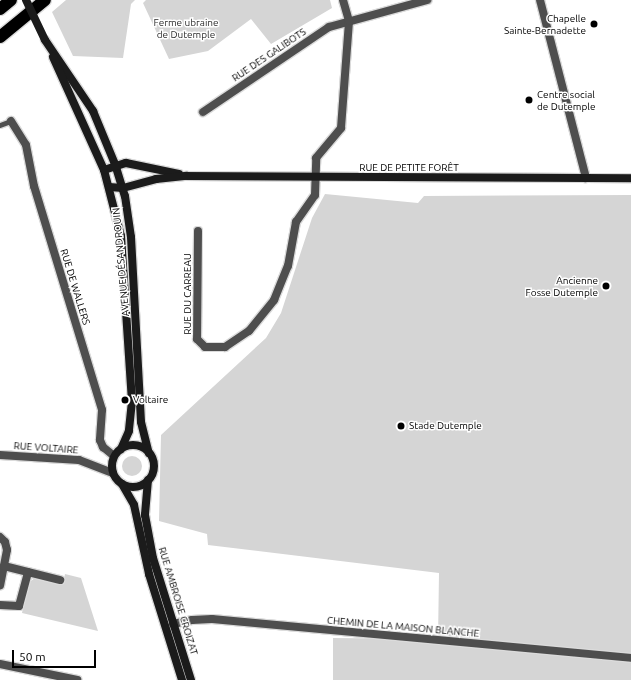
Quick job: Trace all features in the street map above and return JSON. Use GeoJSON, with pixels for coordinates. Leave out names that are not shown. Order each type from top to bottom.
{"type":"FeatureCollection","features":[{"type":"Feature","properties":{"kind":"highway"},"geometry":{"type":"LineString","coordinates":[[0,9],[11,0]]}},
{"type":"Feature","properties":{"kind":"highway"},"geometry":{"type":"LineString","coordinates":[[0,37],[45,0]]}},
{"type":"Feature","properties":{"kind":"main road","name":"AVENUE DÉSANDROUIN"},"geometry":{"type":"LineString","coordinates":[[26,0],[104,170],[121,236],[127,301],[132,405],[129,432],[121,448]]}},
{"type":"Feature","properties":{"kind":"main road","name":"AVENUE DÉSANDROUIN"},"geometry":{"type":"LineString","coordinates":[[45,40],[83,94],[115,164],[123,188],[131,237],[141,422],[149,453]]}},
{"type":"Feature","properties":{"kind":"main road","name":"RUE DE PETITE FORÊT"},"geometry":{"type":"LineString","coordinates":[[115,164],[132,164],[187,176]]}},
{"type":"Feature","properties":{"kind":"main road"},"geometry":{"type":"LineString","coordinates":[[104,170],[115,164]]}},
{"type":"Feature","properties":{"kind":"main road","name":"RUE DE PETITE FORÊT"},"geometry":{"type":"LineString","coordinates":[[109,188],[123,188],[156,179],[187,176],[631,178]]}},
{"type":"Feature","properties":{"kind":"main road"},"geometry":{"type":"LineString","coordinates":[[138,446],[149,453],[154,467],[148,480],[136,486],[122,484],[113,473],[114,456],[121,448],[138,446]]}},
{"type":"Feature","properties":{"kind":"main road","name":"RUE AMBROISE CROIZAT"},"geometry":{"type":"LineString","coordinates":[[148,480],[145,508],[147,528],[155,565],[191,680]]}},
{"type":"Feature","properties":{"kind":"main road","name":"RUE AMBROISE CROIZAT"},"geometry":{"type":"LineString","coordinates":[[122,484],[134,506],[149,574],[182,680]]}},
{"type":"Feature","properties":{"kind":"street"},"geometry":{"type":"LineString","coordinates":[[343,0],[349,21]]}},
{"type":"Feature","properties":{"kind":"street","name":"RUE DES GALIBOTS"},"geometry":{"type":"LineString","coordinates":[[203,112],[324,30],[349,21],[427,0]]}},
{"type":"Feature","properties":{"kind":"street"},"geometry":{"type":"LineString","coordinates":[[540,0],[586,178]]}},
{"type":"Feature","properties":{"kind":"street","name":"RUE DU CARREAU"},"geometry":{"type":"LineString","coordinates":[[198,231],[197,339],[205,347],[225,347],[253,327],[278,293],[291,257],[296,222],[315,195],[316,158],[341,128],[349,21]]}},
{"type":"Feature","properties":{"kind":"street","name":"RUE DE WALLERS"},"geometry":{"type":"LineString","coordinates":[[11,121],[26,145],[34,186],[102,410],[100,440],[103,447],[114,456]]}},
{"type":"Feature","properties":{"kind":"street","name":"RUE VOLTAIRE"},"geometry":{"type":"LineString","coordinates":[[0,455],[79,460],[113,473]]}},
{"type":"Feature","properties":{"kind":"street"},"geometry":{"type":"LineString","coordinates":[[0,537],[7,546],[0,585]]}},
{"type":"Feature","properties":{"kind":"street"},"geometry":{"type":"LineString","coordinates":[[4,566],[60,580]]}},
{"type":"Feature","properties":{"kind":"street"},"geometry":{"type":"LineString","coordinates":[[0,605],[19,606],[28,572]]}},
{"type":"Feature","properties":{"kind":"street","name":"CHEMIN DE LA MAISON BLANCHE"},"geometry":{"type":"LineString","coordinates":[[174,624],[192,620],[212,619],[631,658]]}},
{"type":"Feature","properties":{"kind":"street"},"geometry":{"type":"LineString","coordinates":[[0,664],[61,678],[77,680]]}},
{"type":"Feature","properties":{"kind":"lane"},"geometry":{"type":"LineString","coordinates":[[0,125],[11,121]]}},
{"type":"Feature","properties":{"kind":"green space"},"geometry":{"type":"Polygon","coordinates":[[[66,0],[135,0],[131,4],[123,58],[73,56],[52,12],[66,0]]]}},
{"type":"Feature","properties":{"kind":"green space","name":"Ferme ubraine de Dutemple"},"geometry":{"type":"Polygon","coordinates":[[[146,0],[330,0],[332,8],[271,44],[251,19],[208,51],[169,59],[143,3],[146,0]]]}},
{"type":"Feature","properties":{"kind":"green space","name":"Stade Dutemple"},"geometry":{"type":"Polygon","coordinates":[[[325,194],[418,203],[424,196],[631,195],[631,680],[333,680],[333,638],[438,639],[439,573],[208,545],[207,534],[159,521],[161,435],[266,338],[281,313],[312,218],[325,194]]]}},
{"type":"Feature","properties":{"kind":"green space"},"geometry":{"type":"Polygon","coordinates":[[[128,456],[136,456],[142,462],[142,470],[136,476],[128,476],[122,470],[122,462],[128,456]]]}},
{"type":"Feature","properties":{"kind":"green space"},"geometry":{"type":"Polygon","coordinates":[[[65,574],[81,578],[98,631],[22,613],[28,583],[35,578],[63,584],[65,574]]]}},
{"type":"Feature","properties":{"kind":"place","name":"Chapelle Sainte-Bernadette"},"geometry":{"type":"Point","coordinates":[594,24]}},
{"type":"Feature","properties":{"kind":"place","name":"Centre social de Dutemple"},"geometry":{"type":"Point","coordinates":[529,100]}},
{"type":"Feature","properties":{"kind":"place","name":"Ancienne Fosse Dutemple"},"geometry":{"type":"Point","coordinates":[606,286]}},
{"type":"Feature","properties":{"kind":"place","name":"Voltaire"},"geometry":{"type":"Point","coordinates":[125,400]}},
{"type":"Feature","properties":{"kind":"place","name":"Stade Dutemple"},"geometry":{"type":"Point","coordinates":[401,426]}}]}
